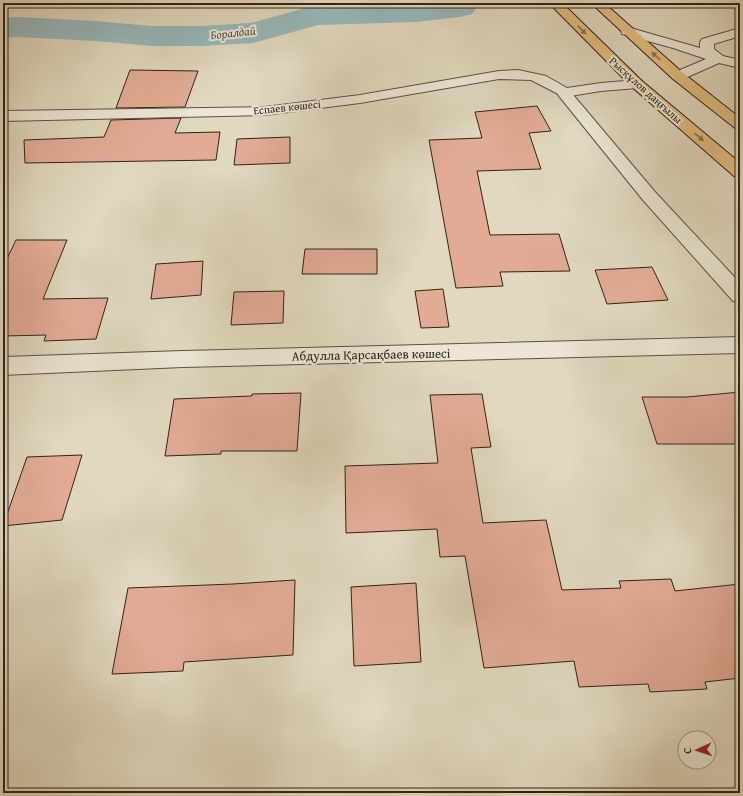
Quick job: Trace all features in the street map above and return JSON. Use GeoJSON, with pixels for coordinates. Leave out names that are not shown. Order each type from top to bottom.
{"type":"FeatureCollection","features":[{"type":"Feature","properties":{"kind":"main road","name":"Рысқұлов даңғылы"},"geometry":{"type":"LineString","coordinates":[[555,3],[637,84],[740,172]]}},
{"type":"Feature","properties":{"kind":"main road"},"geometry":{"type":"LineString","coordinates":[[597,3],[627,30],[666,78],[740,126]]}},
{"type":"Feature","properties":{"kind":"main road"},"geometry":{"type":"LineString","coordinates":[[637,84],[666,78]]}},
{"type":"Feature","properties":{"kind":"street"},"geometry":{"type":"LineString","coordinates":[[627,30],[718,59],[740,64]]}},
{"type":"Feature","properties":{"kind":"street"},"geometry":{"type":"LineString","coordinates":[[718,59],[707,50],[707,42],[740,32]]}},
{"type":"Feature","properties":{"kind":"street"},"geometry":{"type":"LineString","coordinates":[[666,78],[718,59]]}},
{"type":"Feature","properties":{"kind":"street","name":"Еспаев көшесі"},"geometry":{"type":"LineString","coordinates":[[3,116],[265,111],[360,99],[499,75],[518,73],[533,76],[550,83],[564,93],[649,196],[740,296]]}},
{"type":"Feature","properties":{"kind":"street"},"geometry":{"type":"LineString","coordinates":[[564,93],[601,87],[637,84]]}},
{"type":"Feature","properties":{"kind":"street","name":"Абдулла Қарсақбаев көшесі"},"geometry":{"type":"LineString","coordinates":[[3,366],[183,359],[740,345]]}},
{"type":"Feature","properties":{"kind":"building"},"geometry":{"type":"Polygon","coordinates":[[[130,70],[198,71],[185,107],[116,108],[130,70]]]}},
{"type":"Feature","properties":{"kind":"building"},"geometry":{"type":"Polygon","coordinates":[[[537,106],[551,131],[529,133],[541,169],[477,171],[490,235],[559,234],[570,271],[500,272],[503,286],[456,288],[429,140],[482,138],[475,112],[537,106]]]}},
{"type":"Feature","properties":{"kind":"building"},"geometry":{"type":"Polygon","coordinates":[[[181,118],[175,133],[220,132],[216,160],[25,163],[24,140],[104,137],[111,120],[181,118]]]}},
{"type":"Feature","properties":{"kind":"building"},"geometry":{"type":"Polygon","coordinates":[[[290,137],[290,163],[234,165],[237,139],[290,137]]]}},
{"type":"Feature","properties":{"kind":"building"},"geometry":{"type":"Polygon","coordinates":[[[16,240],[67,240],[43,299],[108,298],[96,339],[44,341],[46,335],[3,336],[3,267],[16,240]]]}},
{"type":"Feature","properties":{"kind":"building"},"geometry":{"type":"Polygon","coordinates":[[[305,249],[377,249],[377,274],[302,274],[305,249]]]}},
{"type":"Feature","properties":{"kind":"building"},"geometry":{"type":"Polygon","coordinates":[[[203,261],[201,295],[151,299],[156,264],[203,261]]]}},
{"type":"Feature","properties":{"kind":"building"},"geometry":{"type":"Polygon","coordinates":[[[652,267],[668,300],[607,304],[595,270],[652,267]]]}},
{"type":"Feature","properties":{"kind":"building"},"geometry":{"type":"Polygon","coordinates":[[[443,289],[449,327],[421,328],[415,291],[443,289]]]}},
{"type":"Feature","properties":{"kind":"building"},"geometry":{"type":"Polygon","coordinates":[[[284,291],[283,323],[231,325],[234,292],[284,291]]]}},
{"type":"Feature","properties":{"kind":"building"},"geometry":{"type":"Polygon","coordinates":[[[740,392],[740,444],[657,444],[642,397],[687,397],[740,392]]]}},
{"type":"Feature","properties":{"kind":"building"},"geometry":{"type":"Polygon","coordinates":[[[301,393],[297,451],[221,451],[221,454],[165,456],[174,399],[252,396],[252,394],[301,393]]]}},
{"type":"Feature","properties":{"kind":"building"},"geometry":{"type":"Polygon","coordinates":[[[482,394],[491,447],[471,448],[483,523],[546,520],[562,590],[621,588],[619,581],[671,579],[675,591],[740,584],[740,678],[705,682],[707,689],[650,692],[648,684],[579,687],[574,661],[484,668],[465,556],[440,557],[437,529],[346,533],[345,466],[438,463],[430,395],[482,394]]]}},
{"type":"Feature","properties":{"kind":"building"},"geometry":{"type":"Polygon","coordinates":[[[82,455],[62,520],[3,526],[27,457],[82,455]]]}},
{"type":"Feature","properties":{"kind":"building"},"geometry":{"type":"Polygon","coordinates":[[[295,580],[293,655],[184,662],[183,671],[112,674],[128,588],[295,580]]]}},
{"type":"Feature","properties":{"kind":"building"},"geometry":{"type":"Polygon","coordinates":[[[416,583],[421,662],[354,666],[351,587],[416,583]]]}},
{"type":"Feature","properties":{"kind":"waterway","name":"Боралдай"},"geometry":{"type":"LineString","coordinates":[[3,28],[17,27],[96,31],[152,36],[201,36],[253,33],[316,15],[416,12],[460,7]]}}]}
